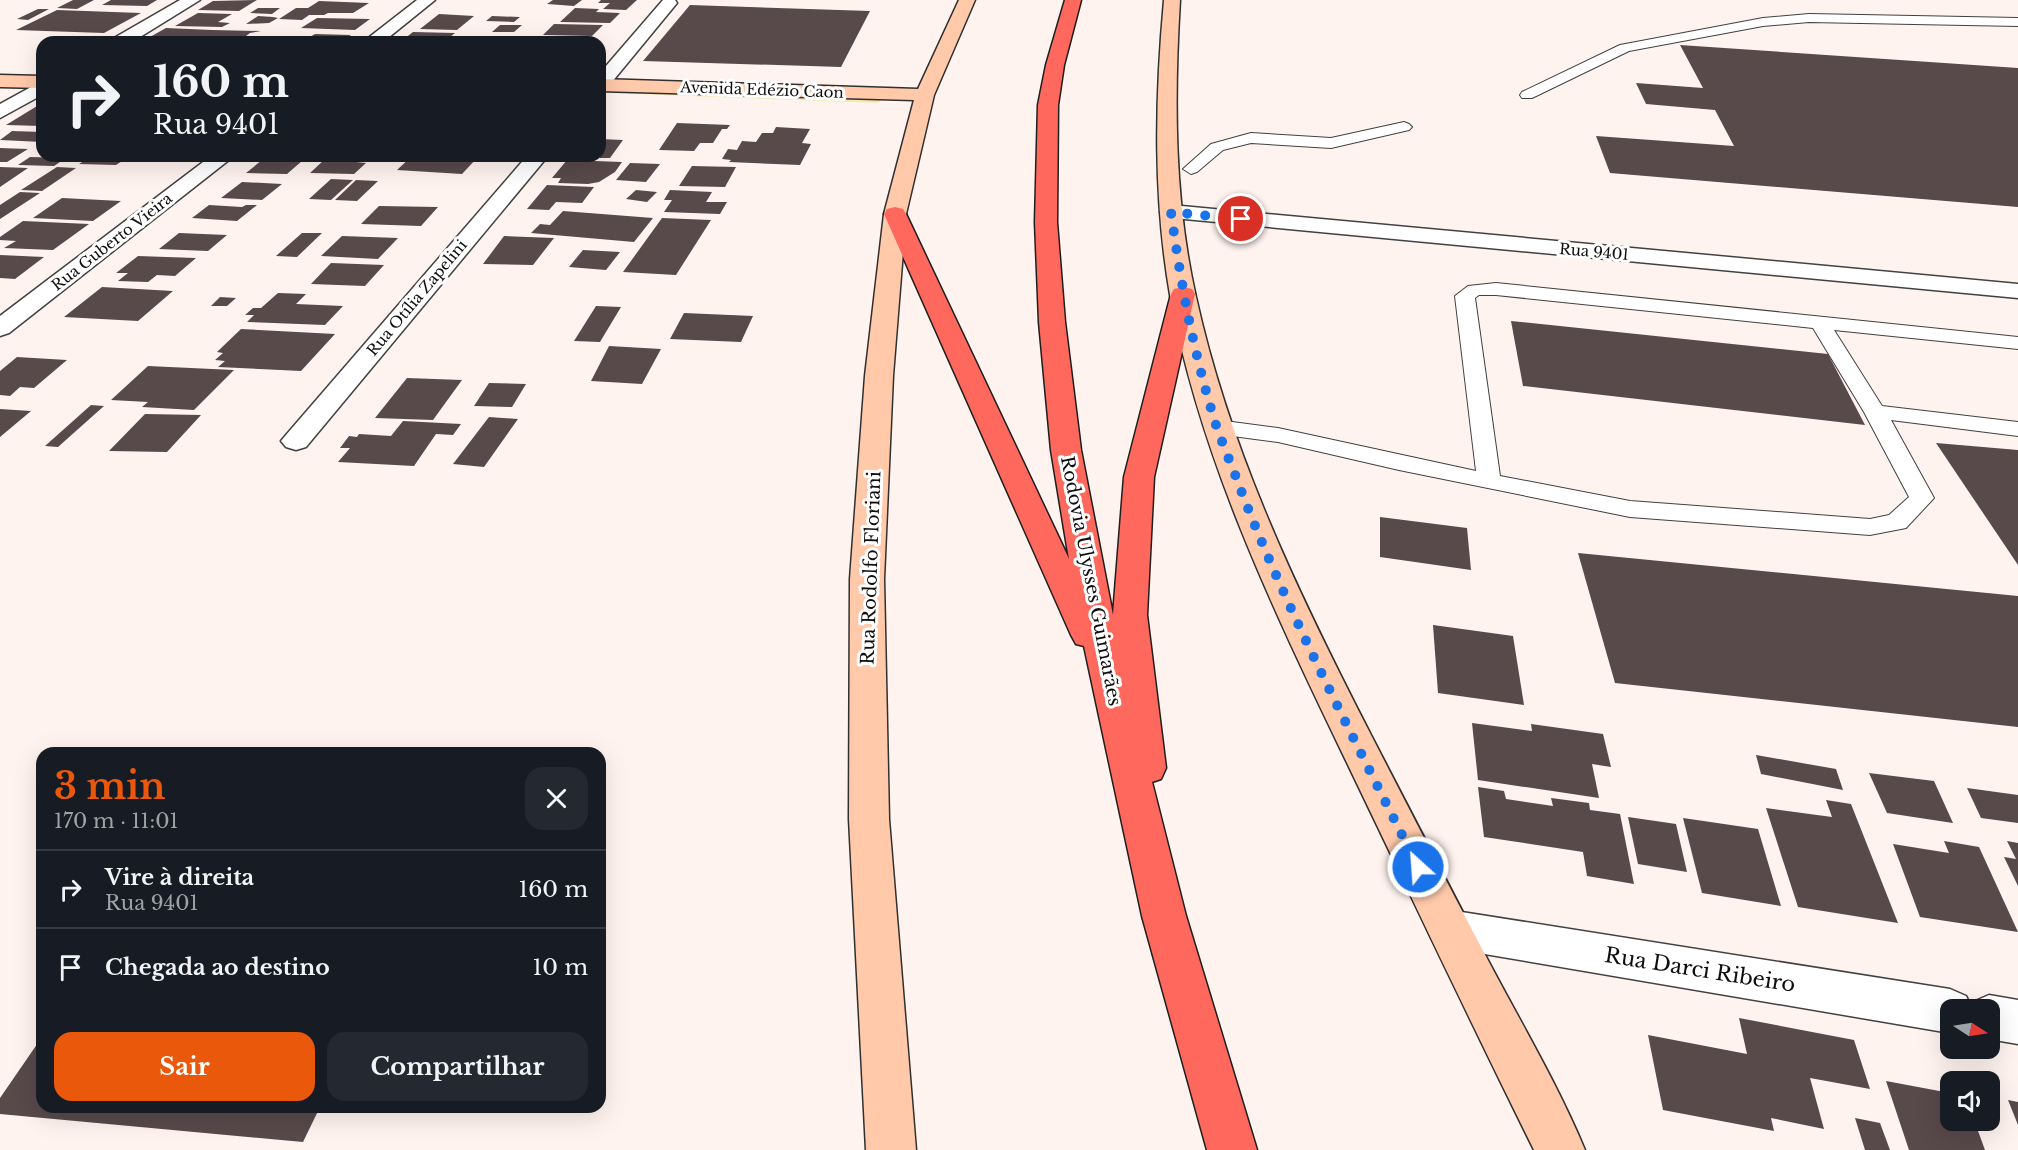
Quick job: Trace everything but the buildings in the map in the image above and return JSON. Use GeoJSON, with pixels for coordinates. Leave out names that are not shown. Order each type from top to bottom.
{"type":"FeatureCollection","features":[{"type":"Feature","properties":{"kind":"highway","name":"Rodovia Ulysses Guimarães"},"geometry":{"type":"LineString","coordinates":[[1073,0],[1055,65],[1048,105],[1046,222],[1052,322],[1066,450],[1107,677],[1164,916],[1232,1150]]}},
{"type":"Feature","properties":{"kind":"highway"},"geometry":{"type":"LineString","coordinates":[[895,214],[1107,677]]}},
{"type":"Feature","properties":{"kind":"highway"},"geometry":{"type":"LineString","coordinates":[[1164,916],[1130,615],[1139,477],[1183,294]]}},
{"type":"Feature","properties":{"kind":"main road","name":"Rua Rodolfo Floriani"},"geometry":{"type":"LineString","coordinates":[[891,1150],[869,819],[867,579],[879,376],[895,214],[922,102],[967,0]]}},
{"type":"Feature","properties":{"kind":"main road"},"geometry":{"type":"LineString","coordinates":[[1172,0],[1167,58],[1167,167],[1171,212],[1183,294],[1199,368],[1217,427],[1256,528],[1305,640],[1560,1150]]}},
{"type":"Feature","properties":{"kind":"main road"},"geometry":{"type":"LineString","coordinates":[[0,67],[36,68]]}},
{"type":"Feature","properties":{"kind":"main road"},"geometry":{"type":"LineString","coordinates":[[0,81],[36,82]]}},
{"type":"Feature","properties":{"kind":"main road","name":"Avenida Edézio Caon"},"geometry":{"type":"LineString","coordinates":[[606,85],[922,102]]}},
{"type":"Feature","properties":{"kind":"main road","name":"Avenida Edézio Caon"},"geometry":{"type":"LineString","coordinates":[[606,99],[922,102]]}},
{"type":"Feature","properties":{"kind":"street"},"geometry":{"type":"LineString","coordinates":[[130,36],[192,0]]}},
{"type":"Feature","properties":{"kind":"street"},"geometry":{"type":"LineString","coordinates":[[380,36],[427,0]]}},
{"type":"Feature","properties":{"kind":"street"},"geometry":{"type":"LineString","coordinates":[[606,78],[671,1]]}},
{"type":"Feature","properties":{"kind":"street"},"geometry":{"type":"LineString","coordinates":[[0,112],[36,91]]}},
{"type":"Feature","properties":{"kind":"street","name":"Rua Guberto Vieira"},"geometry":{"type":"LineString","coordinates":[[0,328],[216,162]]}},
{"type":"Feature","properties":{"kind":"street","name":"Rua Otília Zapelini"},"geometry":{"type":"LineString","coordinates":[[296,441],[533,162]]}},
{"type":"Feature","properties":{"kind":"street","name":"Rua 9401"},"geometry":{"type":"LineString","coordinates":[[1171,212],[2018,291]]}},
{"type":"Feature","properties":{"kind":"street","name":"Rua Darci Ribeiro"},"geometry":{"type":"LineString","coordinates":[[1449,929],[1940,1009]]}},
{"type":"Feature","properties":{"kind":"street"},"geometry":{"type":"LineString","coordinates":[[2000,1019],[2018,1022]]}},
{"type":"Feature","properties":{"kind":"lane"},"geometry":{"type":"LineString","coordinates":[[1527,95],[1625,48],[1762,22],[1809,18],[2018,22]]}},
{"type":"Feature","properties":{"kind":"lane"},"geometry":{"type":"LineString","coordinates":[[1191,169],[1217,147],[1251,138],[1331,143],[1404,127]]}},
{"type":"Feature","properties":{"kind":"lane"},"geometry":{"type":"LineString","coordinates":[[1489,481],[1465,296],[1475,290],[1496,288],[2018,343]]}},
{"type":"Feature","properties":{"kind":"lane"},"geometry":{"type":"LineString","coordinates":[[1217,427],[1278,435],[1630,509],[1870,527],[1897,522],[1922,498],[1875,412],[1819,321]]}},
{"type":"Feature","properties":{"kind":"lane"},"geometry":{"type":"LineString","coordinates":[[1875,412],[2018,429]]}},
{"type":"Feature","properties":{"kind":"shaded area"},"geometry":{"type":"Polygon","coordinates":[[[613,90],[883,99],[878,103],[607,93],[613,90]]]}},
{"type":"Feature","properties":{"kind":"route"},"geometry":{"type":"LineString","coordinates":[[1241,219],[1171,212],[1183,294],[1199,368],[1217,427],[1272,566],[1305,640],[1418,867]]}}]}
